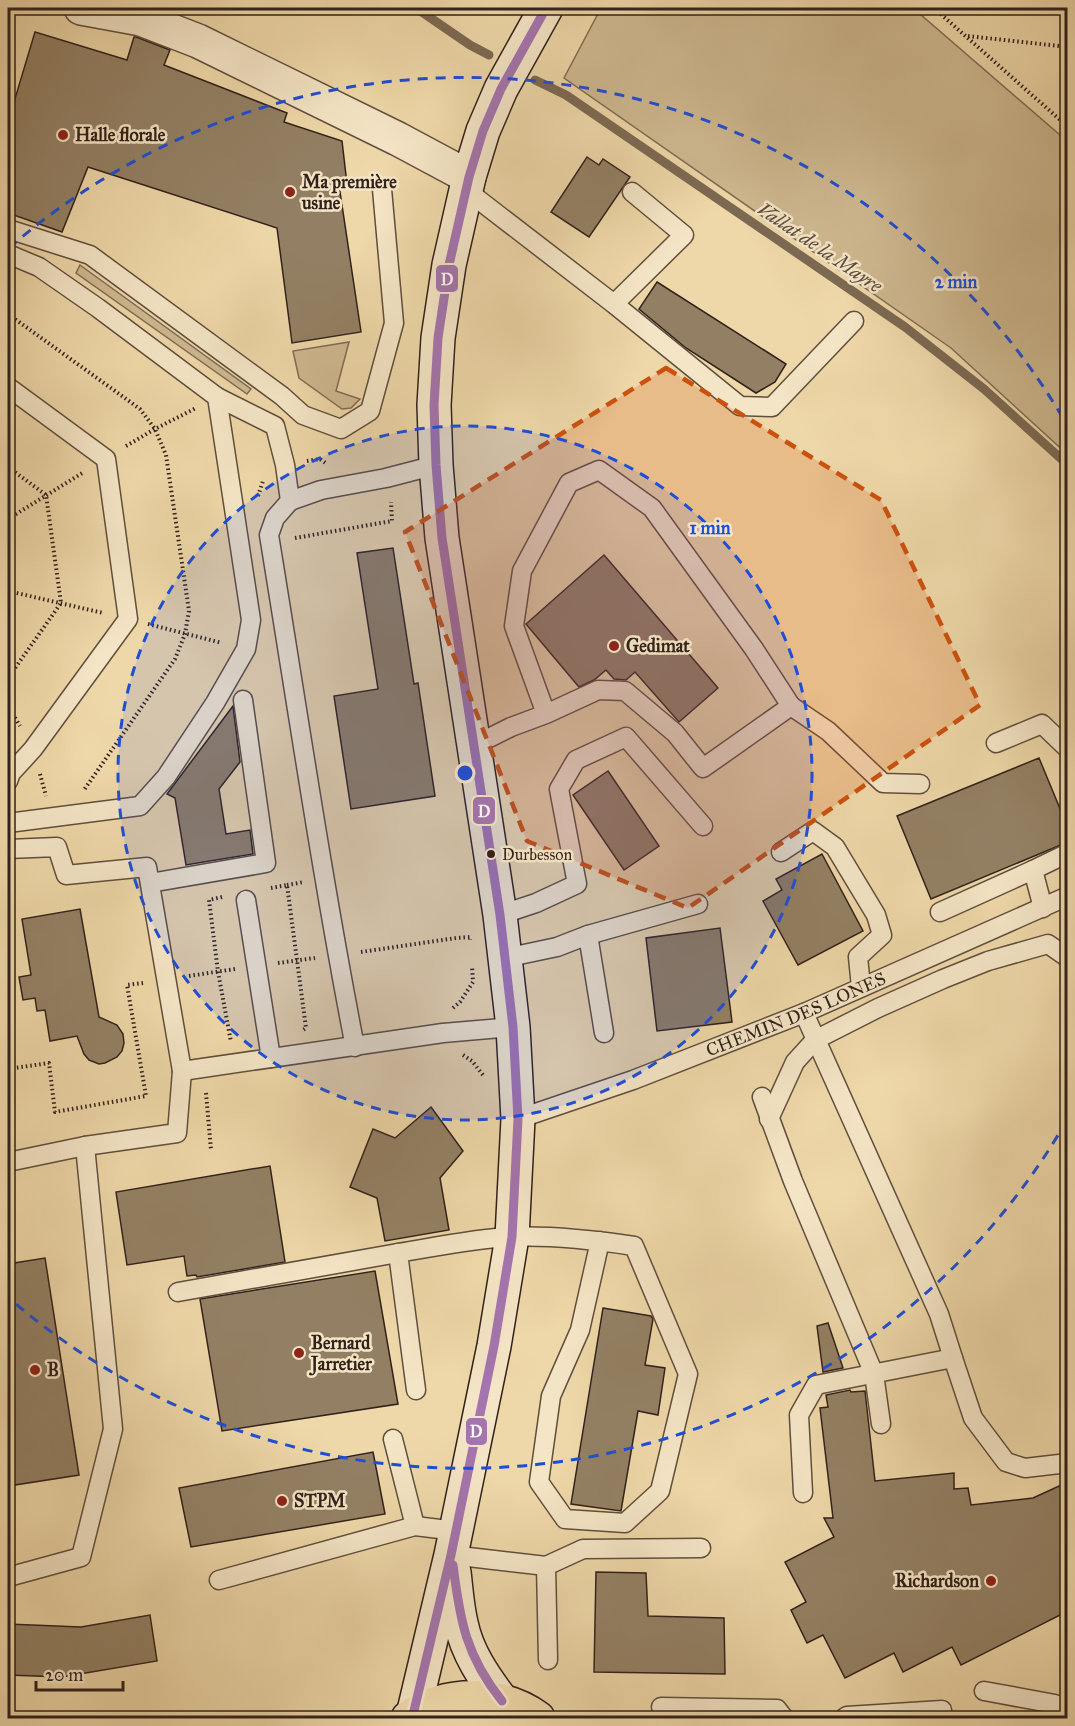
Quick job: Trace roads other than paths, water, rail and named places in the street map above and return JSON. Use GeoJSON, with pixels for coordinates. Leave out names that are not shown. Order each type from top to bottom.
{"type":"FeatureCollection","features":[{"type":"Feature","properties":{"kind":"main road"},"geometry":{"type":"LineString","coordinates":[[81,8],[125,12],[198,41],[398,139],[468,183]]}},
{"type":"Feature","properties":{"kind":"main road"},"geometry":{"type":"LineString","coordinates":[[410,1717],[453,1543],[494,1346],[512,1237],[518,1119],[513,1027],[500,915],[442,538],[434,405],[438,338],[449,266],[468,183],[483,131],[501,89],[546,8]]}},
{"type":"Feature","properties":{"kind":"main road"},"geometry":{"type":"LineString","coordinates":[[453,1543],[461,1624],[482,1675],[502,1701]]}},
{"type":"Feature","properties":{"kind":"main road"},"geometry":{"type":"LineString","coordinates":[[410,1717],[433,1704],[479,1697],[502,1701],[528,1711],[538,1719]]}},
{"type":"Feature","properties":{"kind":"lane"},"geometry":{"type":"LineString","coordinates":[[468,183],[740,406],[772,407],[854,321]]}},
{"type":"Feature","properties":{"kind":"lane"},"geometry":{"type":"LineString","coordinates":[[8,230],[90,255],[282,396],[303,415],[341,429],[370,411],[393,322],[382,189]]}},
{"type":"Feature","properties":{"kind":"lane"},"geometry":{"type":"LineString","coordinates":[[614,304],[684,235],[632,192]]}},
{"type":"Feature","properties":{"kind":"lane"},"geometry":{"type":"LineString","coordinates":[[8,254],[39,267],[99,308],[217,398],[275,426],[285,465],[290,501]]}},
{"type":"Feature","properties":{"kind":"lane"},"geometry":{"type":"LineString","coordinates":[[8,387],[106,459],[128,619],[33,749],[11,773],[8,781]]}},
{"type":"Feature","properties":{"kind":"lane"},"geometry":{"type":"LineString","coordinates":[[8,823],[140,806],[166,777],[215,703],[246,649],[250,620],[217,398]]}},
{"type":"Feature","properties":{"kind":"lane"},"geometry":{"type":"LineString","coordinates":[[355,1047],[317,836],[269,535],[275,518],[290,501],[321,489],[386,478],[436,465]]}},
{"type":"Feature","properties":{"kind":"lane"},"geometry":{"type":"LineString","coordinates":[[546,714],[514,626],[522,571],[569,483],[599,470],[652,508],[754,649],[791,706],[828,731],[883,783],[920,784]]}},
{"type":"Feature","properties":{"kind":"lane"},"geometry":{"type":"LineString","coordinates":[[475,745],[598,690],[625,691],[675,734],[703,768],[791,706]]}},
{"type":"Feature","properties":{"kind":"lane"},"geometry":{"type":"LineString","coordinates":[[8,849],[57,847],[66,875],[148,875],[266,863],[243,700]]}},
{"type":"Feature","properties":{"kind":"lane"},"geometry":{"type":"LineString","coordinates":[[996,743],[1042,723],[1068,749]]}},
{"type":"Feature","properties":{"kind":"lane"},"geometry":{"type":"LineString","coordinates":[[500,915],[536,903],[577,884],[560,789],[576,760],[626,737],[703,826]]}},
{"type":"Feature","properties":{"kind":"lane"},"geometry":{"type":"LineString","coordinates":[[781,852],[813,831],[835,847],[876,915],[882,935],[858,957],[861,987]]}},
{"type":"Feature","properties":{"kind":"lane"},"geometry":{"type":"LineString","coordinates":[[940,912],[1068,853]]}},
{"type":"Feature","properties":{"kind":"lane"},"geometry":{"type":"LineString","coordinates":[[1033,870],[1043,909]]}},
{"type":"Feature","properties":{"kind":"lane"},"geometry":{"type":"LineString","coordinates":[[8,1162],[85,1146],[177,1133],[182,1071],[148,875]]}},
{"type":"Feature","properties":{"kind":"lane","name":"CHEMIN DES LONES"},"geometry":{"type":"LineString","coordinates":[[518,1119],[633,1080],[804,1012],[1043,909],[1068,896]]}},
{"type":"Feature","properties":{"kind":"lane"},"geometry":{"type":"LineString","coordinates":[[246,900],[271,1058]]}},
{"type":"Feature","properties":{"kind":"lane"},"geometry":{"type":"LineString","coordinates":[[505,958],[556,947],[588,935],[698,904]]}},
{"type":"Feature","properties":{"kind":"lane"},"geometry":{"type":"LineString","coordinates":[[588,935],[604,1033]]}},
{"type":"Feature","properties":{"kind":"lane"},"geometry":{"type":"LineString","coordinates":[[770,1119],[795,1062],[816,1041],[878,1008],[988,961],[1048,944],[1068,958]]}},
{"type":"Feature","properties":{"kind":"lane"},"geometry":{"type":"LineString","coordinates":[[804,1012],[939,1314],[973,1418],[1006,1462],[1025,1468],[1068,1463]]}},
{"type":"Feature","properties":{"kind":"lane"},"geometry":{"type":"LineString","coordinates":[[182,1071],[443,1033],[513,1027]]}},
{"type":"Feature","properties":{"kind":"lane"},"geometry":{"type":"LineString","coordinates":[[762,1097],[793,1181],[874,1374],[881,1424]]}},
{"type":"Feature","properties":{"kind":"lane"},"geometry":{"type":"LineString","coordinates":[[8,1577],[81,1557],[113,1429],[85,1146]]}},
{"type":"Feature","properties":{"kind":"lane"},"geometry":{"type":"LineString","coordinates":[[178,1292],[482,1239],[512,1237],[600,1241],[634,1246],[688,1374],[660,1491],[625,1522],[565,1519],[539,1482],[552,1396],[580,1330],[600,1241]]}},
{"type":"Feature","properties":{"kind":"lane"},"geometry":{"type":"LineString","coordinates":[[398,1252],[416,1390]]}},
{"type":"Feature","properties":{"kind":"lane"},"geometry":{"type":"LineString","coordinates":[[803,1493],[799,1415],[816,1385],[953,1358]]}},
{"type":"Feature","properties":{"kind":"lane"},"geometry":{"type":"LineString","coordinates":[[393,1439],[415,1526]]}},
{"type":"Feature","properties":{"kind":"lane"},"geometry":{"type":"LineString","coordinates":[[219,1580],[415,1526],[453,1543],[546,1566],[583,1549],[701,1548]]}},
{"type":"Feature","properties":{"kind":"lane"},"geometry":{"type":"LineString","coordinates":[[546,1566],[548,1660]]}},
{"type":"Feature","properties":{"kind":"lane"},"geometry":{"type":"LineString","coordinates":[[984,1691],[1055,1704],[1056,1719]]}},
{"type":"Feature","properties":{"kind":"lane"},"geometry":{"type":"LineString","coordinates":[[661,1707],[777,1710],[784,1719]]}},
{"type":"Feature","properties":{"kind":"lane"},"geometry":{"type":"LineString","coordinates":[[844,1719],[847,1716],[942,1710]]}},
{"type":"Feature","properties":{"kind":"waterway","name":"Vallat de la Mayre"},"geometry":{"type":"LineString","coordinates":[[416,8],[470,45],[489,55]]}},
{"type":"Feature","properties":{"kind":"waterway","name":"Vallat de la Mayre"},"geometry":{"type":"LineString","coordinates":[[535,80],[566,95],[905,327],[984,389],[1068,465]]}},
{"type":"Feature","properties":{"kind":"place","name":"Halle florale"},"geometry":{"type":"Point","coordinates":[63,135]}},
{"type":"Feature","properties":{"kind":"place","name":"Ma première usine"},"geometry":{"type":"Point","coordinates":[290,192]}},
{"type":"Feature","properties":{"kind":"place","name":"Gedimat"},"geometry":{"type":"Point","coordinates":[614,646]}},
{"type":"Feature","properties":{"kind":"place","name":"Durbesson"},"geometry":{"type":"Point","coordinates":[491,854]}},
{"type":"Feature","properties":{"kind":"place","name":"Bernard Jarretier"},"geometry":{"type":"Point","coordinates":[299,1353]}},
{"type":"Feature","properties":{"kind":"place","name":"B"},"geometry":{"type":"Point","coordinates":[35,1370]}},
{"type":"Feature","properties":{"kind":"place","name":"STPM"},"geometry":{"type":"Point","coordinates":[282,1501]}},
{"type":"Feature","properties":{"kind":"place","name":"Richardson"},"geometry":{"type":"Point","coordinates":[991,1581]}}]}
